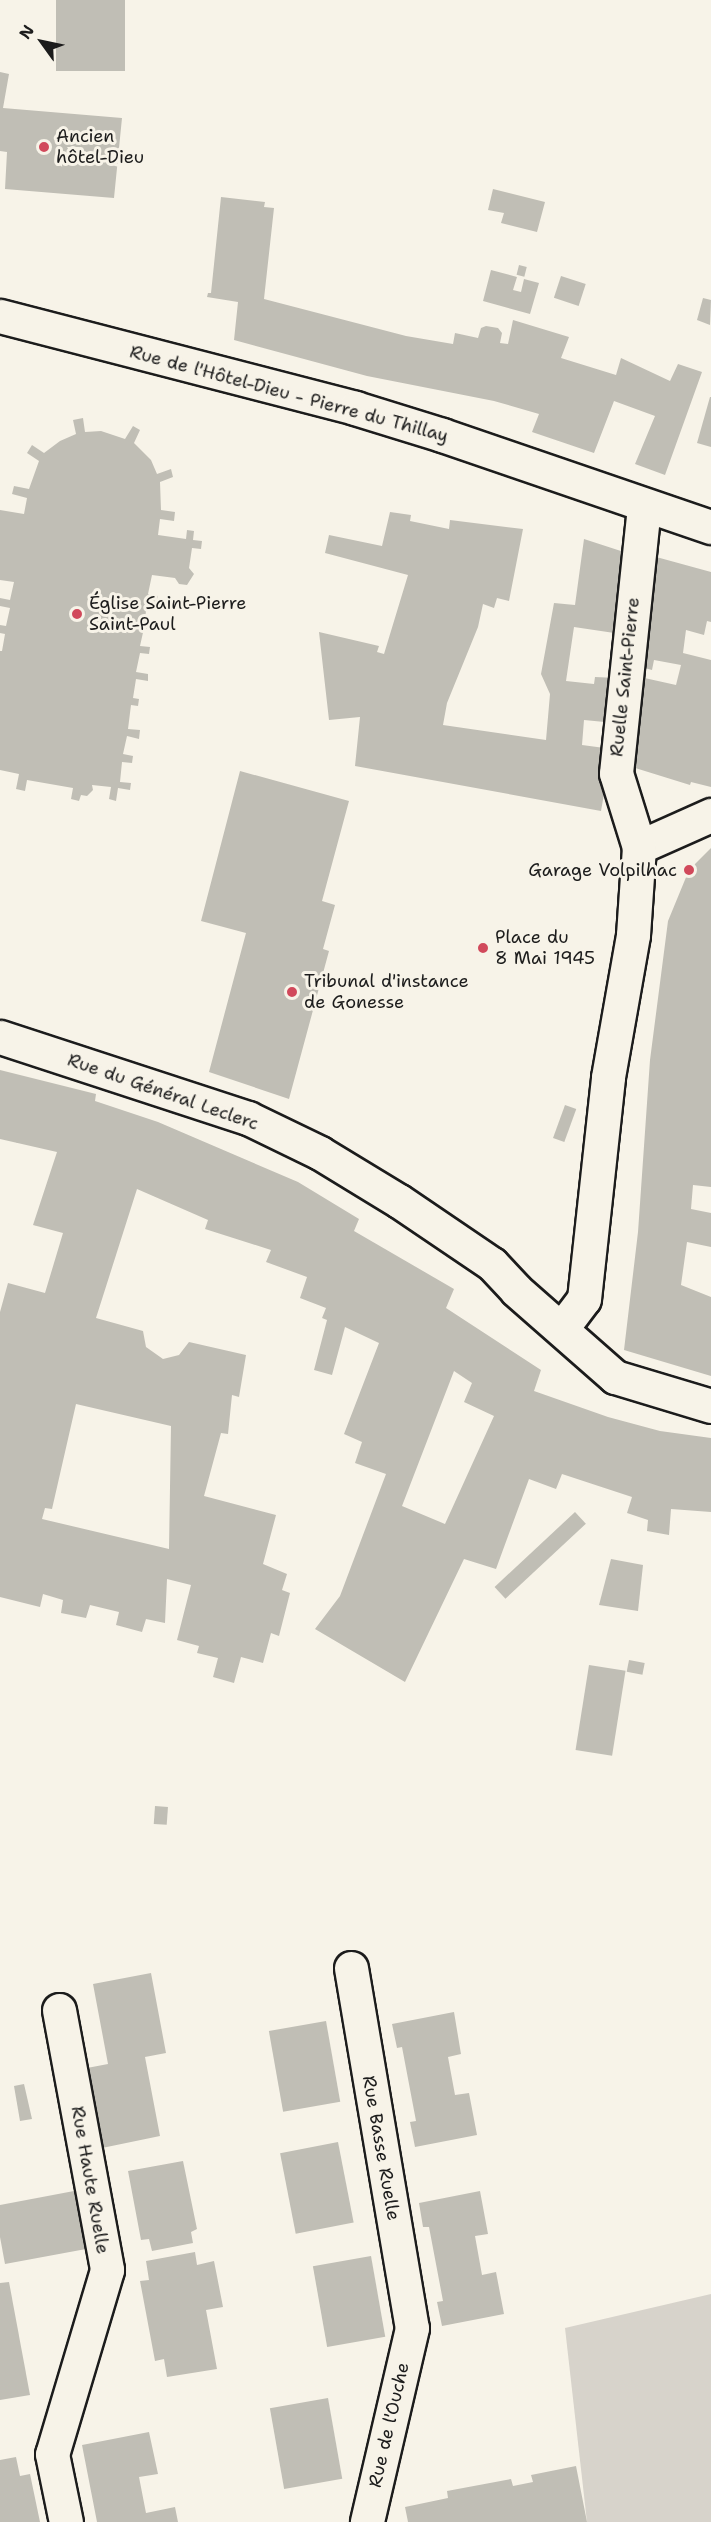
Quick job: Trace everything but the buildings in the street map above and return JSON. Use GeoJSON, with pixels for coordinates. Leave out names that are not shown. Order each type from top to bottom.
{"type":"FeatureCollection","features":[{"type":"Feature","properties":{"kind":"street","name":"Rue de l'Hôtel-Dieu - Pierre du Thillay"},"geometry":{"type":"LineString","coordinates":[[0,316],[355,408],[442,435],[711,527]]}},
{"type":"Feature","properties":{"kind":"street","name":"Ruelle Saint-Pierre"},"geometry":{"type":"LineString","coordinates":[[639,847],[616,772],[644,505]]}},
{"type":"Feature","properties":{"kind":"street"},"geometry":{"type":"LineString","coordinates":[[562,1328],[584,1299],[608,1077],[633,934],[639,847],[711,815]]}},
{"type":"Feature","properties":{"kind":"street","name":"Rue du Général Leclerc"},"geometry":{"type":"LineString","coordinates":[[0,1037],[248,1118],[320,1153],[399,1201],[492,1264],[516,1290],[562,1328],[615,1377],[711,1406]]}},
{"type":"Feature","properties":{"kind":"street","name":"Rue Basse Ruelle"},"geometry":{"type":"LineString","coordinates":[[351,1968],[412,2328]]}},
{"type":"Feature","properties":{"kind":"street","name":"Rue Haute Ruelle"},"geometry":{"type":"LineString","coordinates":[[59,2010],[107,2270],[52,2454],[66,2522]]}},
{"type":"Feature","properties":{"kind":"street","name":"Rue de l'Ouche"},"geometry":{"type":"LineString","coordinates":[[367,2522],[412,2328]]}},
{"type":"Feature","properties":{"kind":"shaded area"},"geometry":{"type":"Polygon","coordinates":[[[711,2294],[711,2522],[587,2522],[565,2328],[711,2294]]]}},
{"type":"Feature","properties":{"kind":"place","name":"Ancien hôtel-Dieu"},"geometry":{"type":"Point","coordinates":[44,147]}},
{"type":"Feature","properties":{"kind":"place","name":"Église Saint-Pierre Saint-Paul"},"geometry":{"type":"Point","coordinates":[77,614]}},
{"type":"Feature","properties":{"kind":"place","name":"Garage Volpilhac"},"geometry":{"type":"Point","coordinates":[689,870]}},
{"type":"Feature","properties":{"kind":"place","name":"Place du 8 Mai 1945"},"geometry":{"type":"Point","coordinates":[483,948]}},
{"type":"Feature","properties":{"kind":"place","name":"Tribunal d'instance de Gonesse"},"geometry":{"type":"Point","coordinates":[292,992]}}]}
